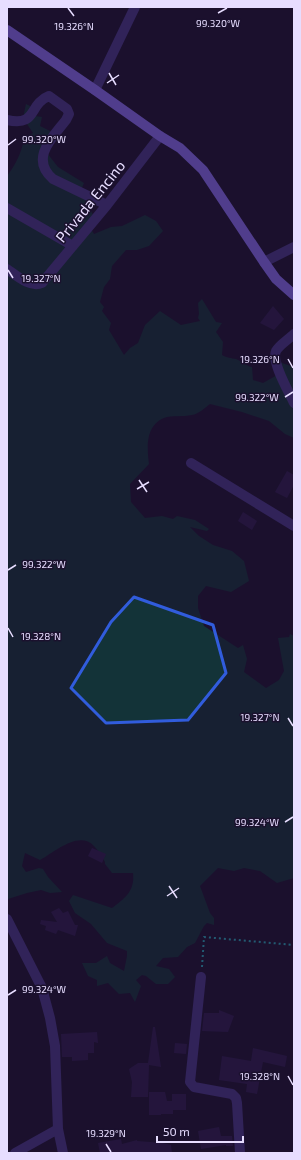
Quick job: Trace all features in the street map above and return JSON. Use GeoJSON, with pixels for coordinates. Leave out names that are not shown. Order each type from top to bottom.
{"type":"FeatureCollection","features":[{"type":"Feature","properties":{"kind":"street"},"geometry":{"type":"LineString","coordinates":[[95,90],[135,7]]}},
{"type":"Feature","properties":{"kind":"street"},"geometry":{"type":"LineString","coordinates":[[7,30],[160,136],[180,148],[203,170],[276,279],[294,295]]}},
{"type":"Feature","properties":{"kind":"street"},"geometry":{"type":"LineString","coordinates":[[7,120],[20,122],[26,120],[41,101],[49,96],[67,109],[69,114],[44,149],[43,158],[48,174],[107,206]]}},
{"type":"Feature","properties":{"kind":"street","name":"Privada Encino"},"geometry":{"type":"LineString","coordinates":[[7,269],[30,284],[37,285],[42,283],[107,206],[160,136]]}},
{"type":"Feature","properties":{"kind":"street"},"geometry":{"type":"LineString","coordinates":[[7,208],[73,246]]}},
{"type":"Feature","properties":{"kind":"street"},"geometry":{"type":"LineString","coordinates":[[264,262],[294,246]]}},
{"type":"Feature","properties":{"kind":"street"},"geometry":{"type":"LineString","coordinates":[[294,334],[277,350],[274,357],[294,403]]}},
{"type":"Feature","properties":{"kind":"street"},"geometry":{"type":"LineString","coordinates":[[191,463],[294,526]]}},
{"type":"Feature","properties":{"kind":"street"},"geometry":{"type":"LineString","coordinates":[[7,919],[42,988],[50,1018],[55,1046],[58,1129],[63,1153]]}},
{"type":"Feature","properties":{"kind":"street"},"geometry":{"type":"LineString","coordinates":[[201,977],[190,1082],[194,1087],[232,1094],[236,1098],[240,1153]]}},
{"type":"Feature","properties":{"kind":"street"},"geometry":{"type":"LineString","coordinates":[[15,1153],[58,1129]]}},
{"type":"Feature","properties":{"kind":"path"},"geometry":{"type":"LineString","coordinates":[[201,977],[204,937],[294,945]]}},
{"type":"Feature","properties":{"kind":"highlighted area"},"geometry":{"type":"Polygon","coordinates":[[[134,597],[213,625],[226,673],[188,720],[106,723],[71,688],[111,622],[134,597]]]}},
{"type":"Feature","properties":{"kind":"green space"},"geometry":{"type":"Polygon","coordinates":[[[26,104],[30,106],[35,116],[42,117],[40,126],[50,131],[50,143],[47,153],[58,167],[84,183],[81,190],[94,217],[91,229],[94,234],[111,227],[122,226],[145,215],[156,221],[163,231],[149,246],[137,250],[126,250],[112,266],[110,279],[104,287],[100,302],[104,307],[102,311],[111,323],[109,330],[124,355],[130,348],[138,343],[145,325],[160,311],[181,325],[200,321],[198,318],[198,303],[202,299],[216,322],[222,323],[216,332],[223,342],[222,355],[236,359],[247,366],[252,367],[253,380],[263,383],[279,374],[270,361],[276,360],[294,367],[294,438],[285,434],[269,421],[210,404],[201,411],[189,416],[167,417],[153,426],[150,432],[148,445],[149,464],[130,484],[131,502],[145,518],[162,516],[173,519],[177,516],[195,520],[209,529],[207,531],[190,527],[199,536],[213,545],[232,551],[244,561],[249,581],[231,592],[206,586],[198,596],[198,608],[204,626],[238,648],[243,645],[247,659],[244,672],[266,688],[279,680],[284,671],[278,638],[289,637],[290,634],[294,636],[294,878],[277,883],[260,871],[244,868],[234,871],[218,868],[200,886],[210,913],[214,918],[214,925],[207,923],[195,943],[187,947],[178,957],[163,958],[156,966],[169,969],[175,977],[168,984],[156,984],[146,976],[142,975],[136,980],[141,986],[135,1002],[130,993],[119,994],[108,983],[97,986],[97,980],[88,976],[82,963],[96,963],[107,956],[110,963],[124,971],[127,951],[107,943],[91,924],[75,913],[69,901],[73,895],[112,908],[128,894],[131,889],[133,873],[112,873],[94,846],[81,840],[74,841],[40,860],[25,853],[22,866],[26,872],[39,868],[43,869],[48,877],[62,892],[50,893],[41,890],[8,899],[7,902],[7,176],[18,158],[24,137],[33,133],[23,118],[26,104]]]}},
{"type":"Feature","properties":{"kind":"building"},"geometry":{"type":"Polygon","coordinates":[[[273,306],[284,319],[274,330],[260,323],[273,306]]]}},
{"type":"Feature","properties":{"kind":"building"},"geometry":{"type":"Polygon","coordinates":[[[287,471],[294,475],[294,485],[287,498],[275,492],[287,471]]]}},
{"type":"Feature","properties":{"kind":"building"},"geometry":{"type":"Polygon","coordinates":[[[243,512],[257,521],[252,530],[238,521],[243,512]]]}},
{"type":"Feature","properties":{"kind":"building"},"geometry":{"type":"Polygon","coordinates":[[[92,848],[106,854],[102,863],[88,856],[92,848]]]}},
{"type":"Feature","properties":{"kind":"building"},"geometry":{"type":"Polygon","coordinates":[[[59,908],[63,913],[68,911],[75,925],[78,925],[75,936],[58,930],[56,934],[45,930],[46,926],[40,924],[41,920],[57,922],[51,912],[59,908]]]}},
{"type":"Feature","properties":{"kind":"building"},"geometry":{"type":"Polygon","coordinates":[[[219,1010],[234,1016],[228,1032],[202,1031],[204,1013],[219,1013],[219,1010]]]}},
{"type":"Feature","properties":{"kind":"building"},"geometry":{"type":"Polygon","coordinates":[[[153,1027],[155,1027],[161,1067],[149,1065],[148,1097],[131,1097],[132,1082],[129,1069],[138,1063],[148,1063],[153,1027]]]}},
{"type":"Feature","properties":{"kind":"building"},"geometry":{"type":"Polygon","coordinates":[[[97,1032],[98,1043],[94,1042],[94,1053],[88,1053],[88,1060],[72,1061],[72,1057],[62,1057],[61,1034],[97,1032]]]}},
{"type":"Feature","properties":{"kind":"building"},"geometry":{"type":"Polygon","coordinates":[[[175,1043],[187,1044],[186,1054],[174,1053],[175,1043]]]}},
{"type":"Feature","properties":{"kind":"building"},"geometry":{"type":"Polygon","coordinates":[[[253,1048],[287,1056],[285,1067],[263,1062],[257,1094],[246,1092],[247,1084],[219,1080],[222,1056],[251,1061],[253,1048]]]}},
{"type":"Feature","properties":{"kind":"building"},"geometry":{"type":"Polygon","coordinates":[[[149,1092],[165,1092],[167,1101],[172,1101],[172,1094],[186,1094],[186,1110],[173,1110],[173,1114],[149,1115],[149,1092]]]}},
{"type":"Feature","properties":{"kind":"building"},"geometry":{"type":"Polygon","coordinates":[[[219,1127],[221,1136],[232,1136],[233,1146],[226,1145],[201,1149],[198,1131],[219,1127]]]}},
{"type":"Feature","properties":{"kind":"building"},"geometry":{"type":"Polygon","coordinates":[[[121,1139],[122,1144],[137,1140],[171,1145],[172,1153],[100,1153],[98,1143],[121,1139]]]}}]}
